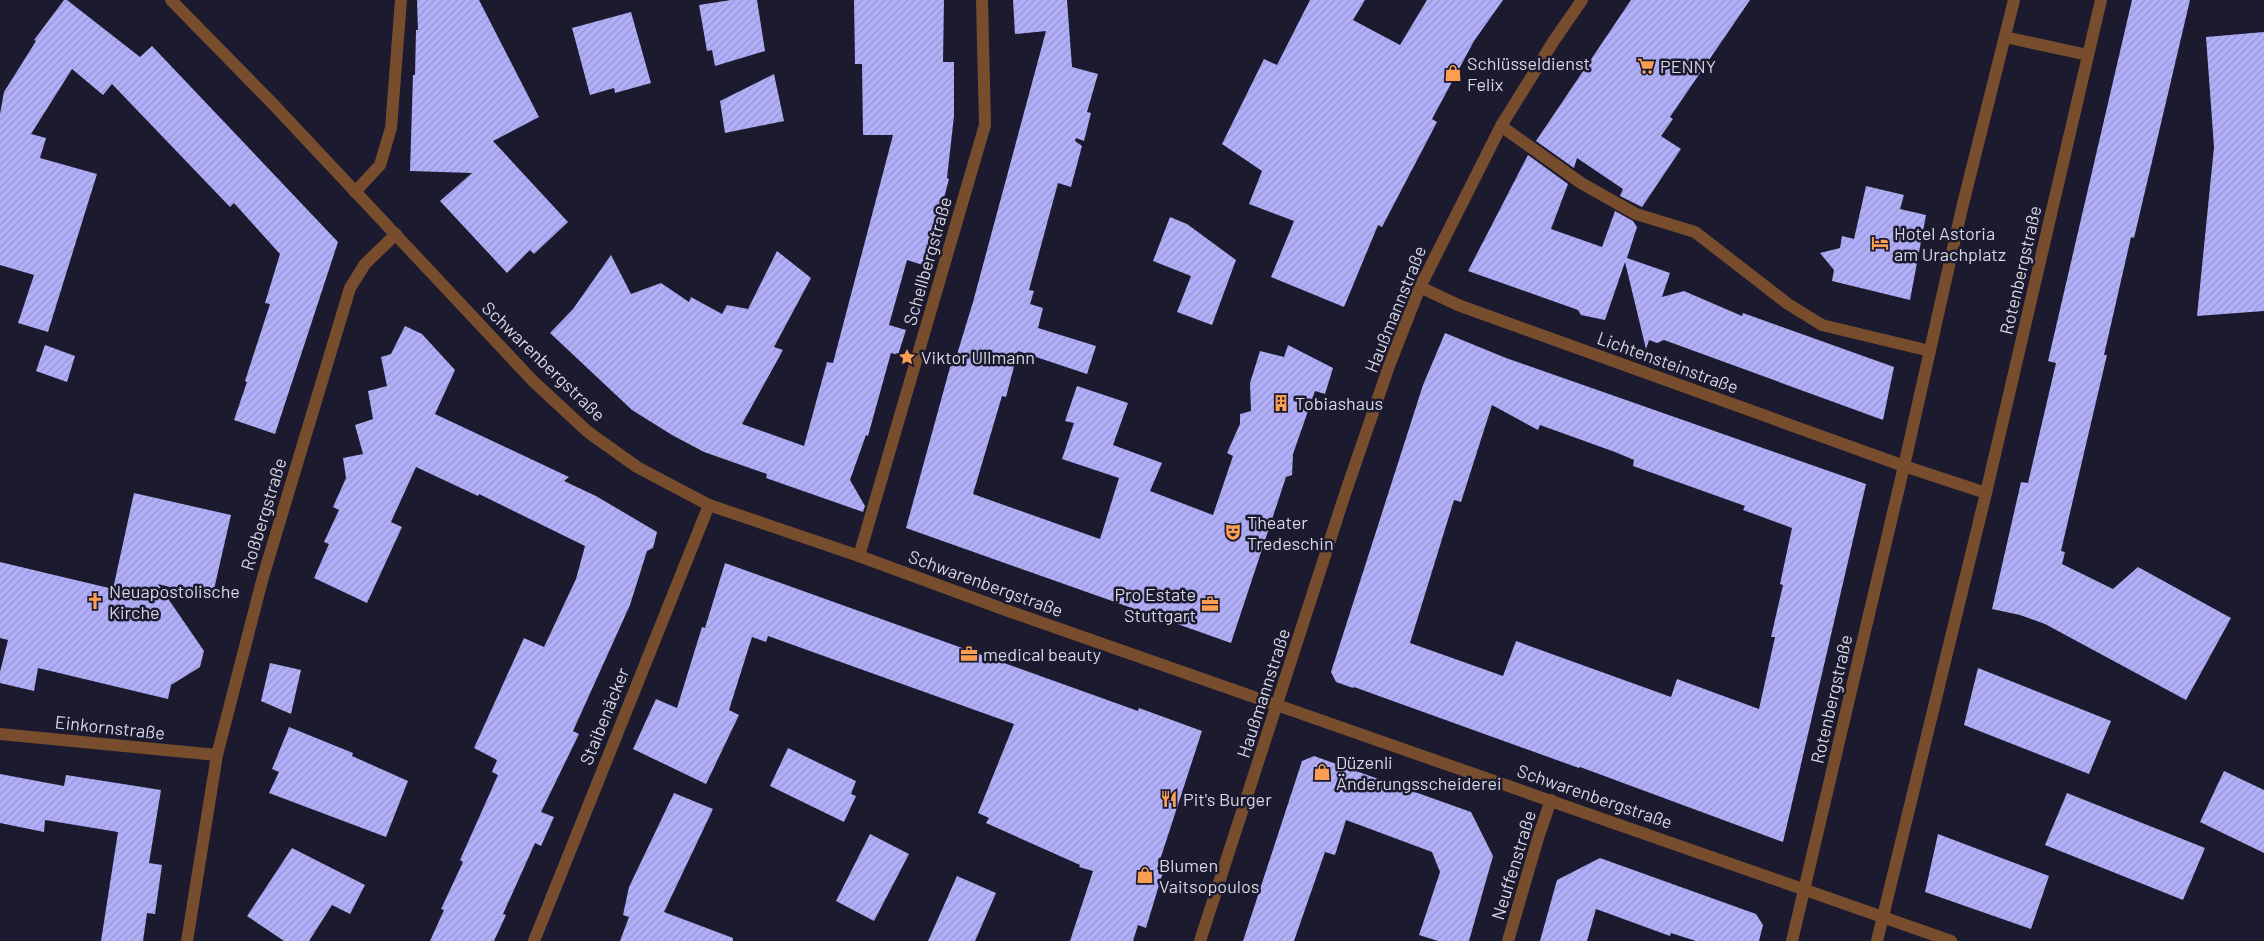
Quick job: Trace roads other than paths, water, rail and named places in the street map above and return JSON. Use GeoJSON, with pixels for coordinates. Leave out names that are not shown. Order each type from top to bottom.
{"type":"FeatureCollection","features":[{"type":"Feature","properties":{"kind":"street","name":"Schwarenbergstraße"},"geometry":{"type":"LineString","coordinates":[[170,0],[273,104],[533,381],[588,432],[637,467],[709,505],[859,556],[1014,613],[1952,941]]}},
{"type":"Feature","properties":{"kind":"street"},"geometry":{"type":"LineString","coordinates":[[355,192],[380,165],[391,128],[401,0]]}},
{"type":"Feature","properties":{"kind":"street","name":"Schellbergstraße"},"geometry":{"type":"LineString","coordinates":[[859,556],[985,125],[982,0]]}},
{"type":"Feature","properties":{"kind":"street","name":"Haußmannstraße"},"geometry":{"type":"LineString","coordinates":[[1200,941],[1345,494],[1420,287],[1501,126],[1552,42],[1582,0]]}},
{"type":"Feature","properties":{"kind":"street","name":"Rotenbergstraße"},"geometry":{"type":"LineString","coordinates":[[1792,941],[1904,466],[1962,208],[2014,0]]}},
{"type":"Feature","properties":{"kind":"street","name":"Rotenbergstraße"},"geometry":{"type":"LineString","coordinates":[[1878,941],[1986,492],[2101,0]]}},
{"type":"Feature","properties":{"kind":"street"},"geometry":{"type":"LineString","coordinates":[[2005,37],[2088,55]]}},
{"type":"Feature","properties":{"kind":"street"},"geometry":{"type":"LineString","coordinates":[[1501,126],[1581,183],[1636,214],[1695,232],[1788,304],[1822,325],[1930,351]]}},
{"type":"Feature","properties":{"kind":"street","name":"Roßbergstraße"},"geometry":{"type":"LineString","coordinates":[[187,941],[217,755],[263,577],[350,288],[365,264],[396,234]]}},
{"type":"Feature","properties":{"kind":"street","name":"Lichtensteinstraße"},"geometry":{"type":"LineString","coordinates":[[1420,287],[1458,305],[1904,466]]}},
{"type":"Feature","properties":{"kind":"street"},"geometry":{"type":"LineString","coordinates":[[1904,466],[1986,492]]}},
{"type":"Feature","properties":{"kind":"street","name":"Staibenäcker"},"geometry":{"type":"LineString","coordinates":[[534,941],[709,505]]}},
{"type":"Feature","properties":{"kind":"street","name":"Einkornstraße"},"geometry":{"type":"LineString","coordinates":[[0,734],[217,755]]}},
{"type":"Feature","properties":{"kind":"street","name":"Neuffenstraße"},"geometry":{"type":"LineString","coordinates":[[1508,941],[1551,800]]}},
{"type":"Feature","properties":{"kind":"place","name":"PENNY"},"geometry":{"type":"Point","coordinates":[1646,66]}},
{"type":"Feature","properties":{"kind":"place","name":"Schlüsseldienst Felix"},"geometry":{"type":"Point","coordinates":[1453,73]}},
{"type":"Feature","properties":{"kind":"place","name":"Hotel Astoria am Urachplatz"},"geometry":{"type":"Point","coordinates":[1880,243]}},
{"type":"Feature","properties":{"kind":"place","name":"Viktor Ullmann"},"geometry":{"type":"Point","coordinates":[907,357]}},
{"type":"Feature","properties":{"kind":"place","name":"Tobiashaus"},"geometry":{"type":"Point","coordinates":[1281,403]}},
{"type":"Feature","properties":{"kind":"place","name":"Theater Tredeschin"},"geometry":{"type":"Point","coordinates":[1233,532]}},
{"type":"Feature","properties":{"kind":"place","name":"Neuapostolische Kirche"},"geometry":{"type":"Point","coordinates":[95,601]}},
{"type":"Feature","properties":{"kind":"place","name":"Pro Estate Stuttgart"},"geometry":{"type":"Point","coordinates":[1210,604]}},
{"type":"Feature","properties":{"kind":"place","name":"medical beauty"},"geometry":{"type":"Point","coordinates":[969,654]}},
{"type":"Feature","properties":{"kind":"place","name":"Düzenli Änderungsscheiderei"},"geometry":{"type":"Point","coordinates":[1322,772]}},
{"type":"Feature","properties":{"kind":"place","name":"Pit's Burger"},"geometry":{"type":"Point","coordinates":[1169,799]}},
{"type":"Feature","properties":{"kind":"place","name":"Blumen Vaitsopoulos"},"geometry":{"type":"Point","coordinates":[1145,875]}}]}
